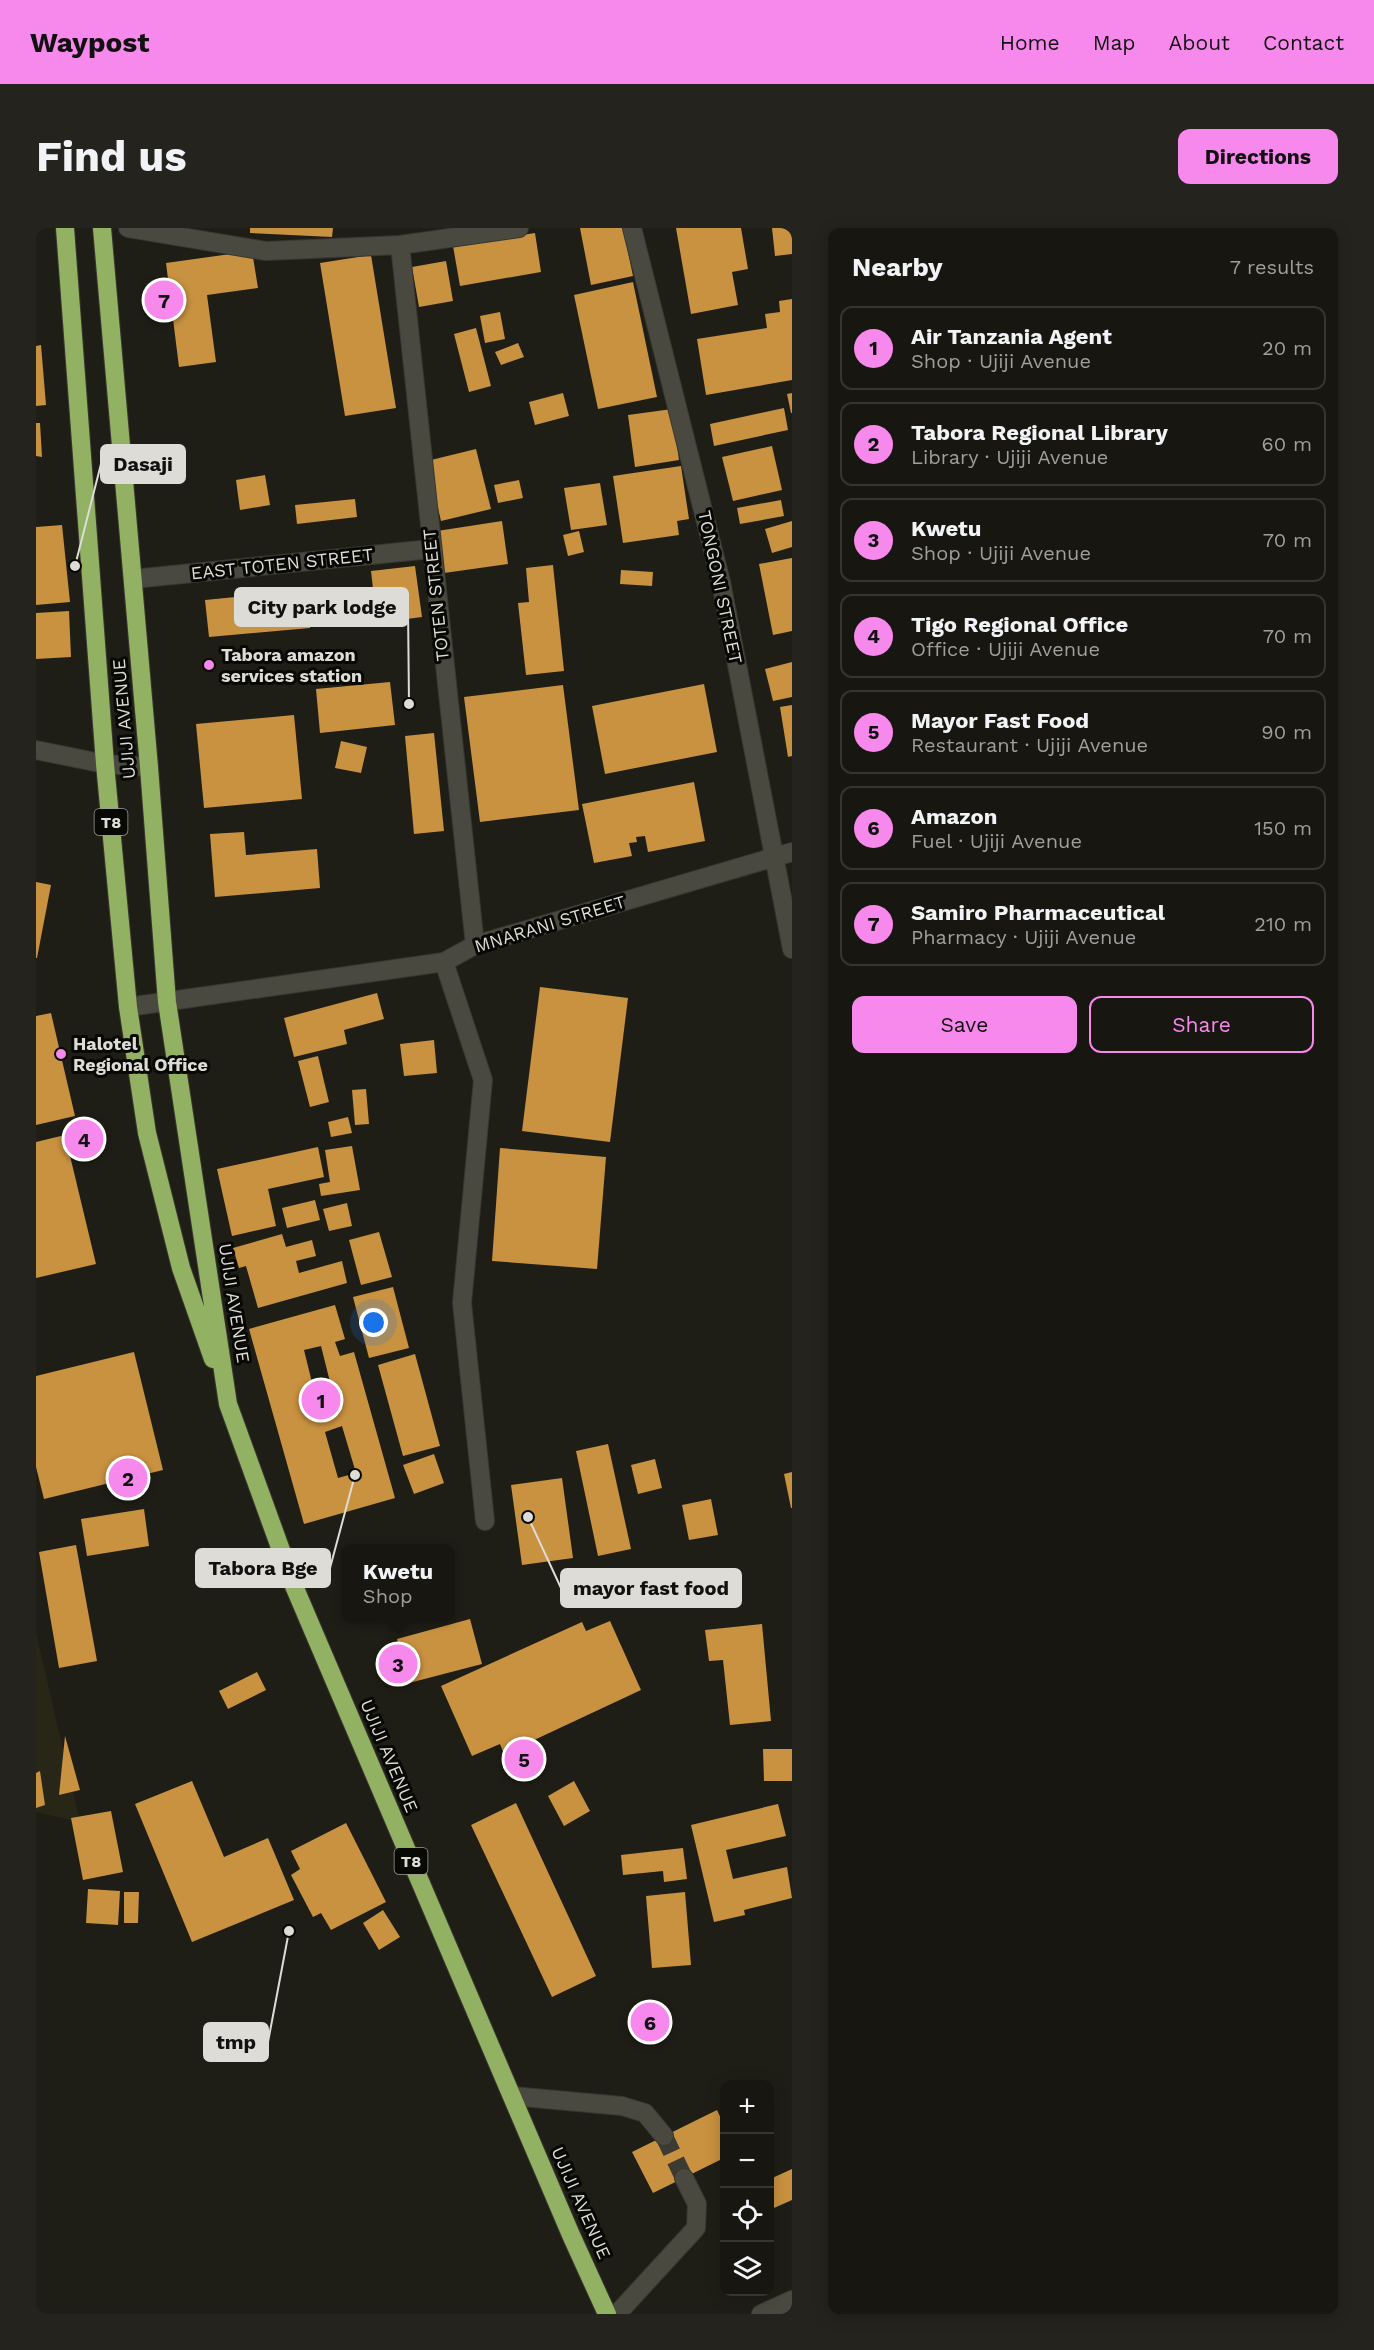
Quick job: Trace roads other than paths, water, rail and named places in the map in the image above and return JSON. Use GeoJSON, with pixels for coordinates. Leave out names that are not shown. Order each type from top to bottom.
{"type":"FeatureCollection","features":[{"type":"Feature","properties":{"kind":"highway","name":"T8"},"geometry":{"type":"LineString","coordinates":[[65,228],[105,764],[128,1007],[139,1087],[153,1154],[182,1268],[228,1404]]}},
{"type":"Feature","properties":{"kind":"highway","name":"UJIJI AVENUE"},"geometry":{"type":"LineString","coordinates":[[102,228],[167,1002],[228,1404],[294,1586],[607,2314]]}},
{"type":"Feature","properties":{"kind":"street"},"geometry":{"type":"LineString","coordinates":[[128,228],[266,251],[400,245],[519,228]]}},
{"type":"Feature","properties":{"kind":"street","name":"TONGONI STREET"},"geometry":{"type":"LineString","coordinates":[[632,228],[721,582],[792,949]]}},
{"type":"Feature","properties":{"kind":"street","name":"TOTEN STREET"},"geometry":{"type":"LineString","coordinates":[[400,245],[475,945]]}},
{"type":"Feature","properties":{"kind":"street","name":"EAST TOTEN STREET"},"geometry":{"type":"LineString","coordinates":[[133,579],[431,549]]}},
{"type":"Feature","properties":{"kind":"street"},"geometry":{"type":"LineString","coordinates":[[36,750],[105,764],[149,767]]}},
{"type":"Feature","properties":{"kind":"street","name":"MNARANI STREET"},"geometry":{"type":"LineString","coordinates":[[128,1007],[444,962],[475,945],[792,852]]}},
{"type":"Feature","properties":{"kind":"street"},"geometry":{"type":"LineString","coordinates":[[444,962],[483,1080],[462,1303],[485,1521]]}},
{"type":"Feature","properties":{"kind":"street"},"geometry":{"type":"LineString","coordinates":[[512,2096],[622,2106],[645,2113],[664,2136]]}},
{"type":"Feature","properties":{"kind":"street"},"geometry":{"type":"LineString","coordinates":[[617,2314],[696,2228],[697,2204],[684,2178]]}},
{"type":"Feature","properties":{"kind":"street"},"geometry":{"type":"LineString","coordinates":[[761,2314],[792,2300]]}},
{"type":"Feature","properties":{"kind":"tunnel"},"geometry":{"type":"LineString","coordinates":[[664,2136],[684,2178]]}},
{"type":"Feature","properties":{"kind":"place","name":"Samiro Pharmaceutical"},"geometry":{"type":"Point","coordinates":[164,300]}},
{"type":"Feature","properties":{"kind":"place","name":"Dasaji"},"geometry":{"type":"Point","coordinates":[75,566]}},
{"type":"Feature","properties":{"kind":"place","name":"Tabora amazon services station"},"geometry":{"type":"Point","coordinates":[209,665]}},
{"type":"Feature","properties":{"kind":"place","name":"City park lodge"},"geometry":{"type":"Point","coordinates":[409,704]}},
{"type":"Feature","properties":{"kind":"place","name":"Halotel Regional Office"},"geometry":{"type":"Point","coordinates":[61,1054]}},
{"type":"Feature","properties":{"kind":"place","name":"Tigo Regional Office"},"geometry":{"type":"Point","coordinates":[84,1139]}},
{"type":"Feature","properties":{"kind":"place","name":"Air Tanzania Agent"},"geometry":{"type":"Point","coordinates":[321,1400]}},
{"type":"Feature","properties":{"kind":"place","name":"Tabora Bge"},"geometry":{"type":"Point","coordinates":[355,1475]}},
{"type":"Feature","properties":{"kind":"place","name":"Tabora Regional Library"},"geometry":{"type":"Point","coordinates":[128,1478]}},
{"type":"Feature","properties":{"kind":"place","name":"mayor fast food"},"geometry":{"type":"Point","coordinates":[528,1517]}},
{"type":"Feature","properties":{"kind":"place","name":"Kwetu"},"geometry":{"type":"Point","coordinates":[398,1664]}},
{"type":"Feature","properties":{"kind":"place","name":"Mayor Fast Food"},"geometry":{"type":"Point","coordinates":[524,1759]}},
{"type":"Feature","properties":{"kind":"place","name":"tmp"},"geometry":{"type":"Point","coordinates":[289,1931]}},
{"type":"Feature","properties":{"kind":"place","name":"Amazon"},"geometry":{"type":"Point","coordinates":[650,2022]}}]}
